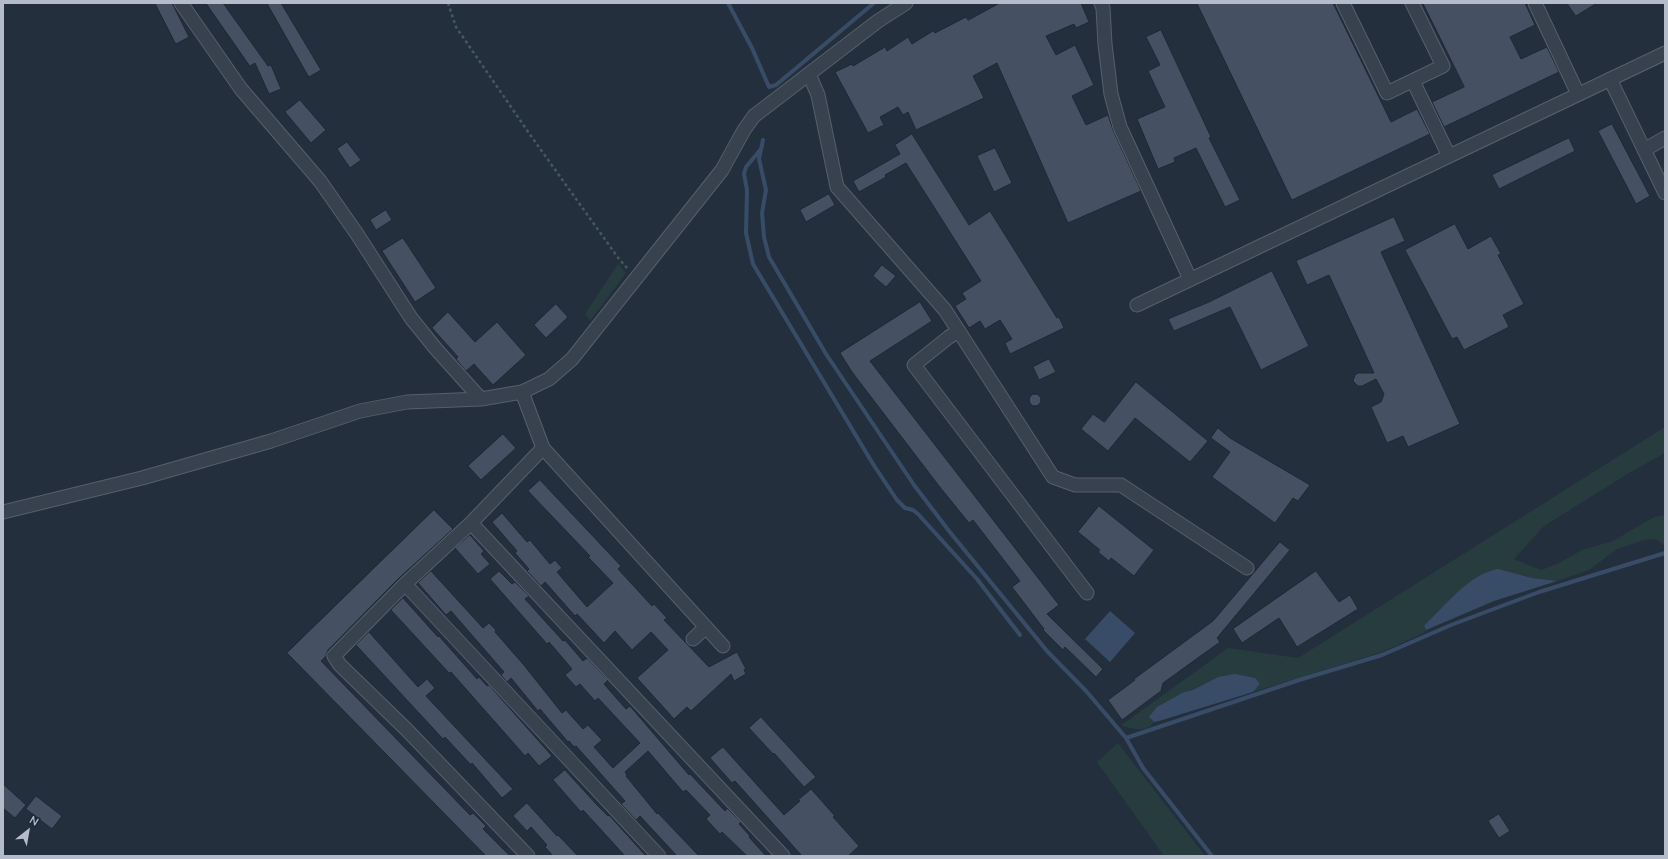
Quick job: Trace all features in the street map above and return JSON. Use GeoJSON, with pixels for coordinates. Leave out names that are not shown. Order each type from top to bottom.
{"type":"FeatureCollection","features":[{"type":"Feature","properties":{"kind":"street"},"geometry":{"type":"LineString","coordinates":[[181,3],[241,89],[320,181],[357,234],[410,318],[481,399]]}},
{"type":"Feature","properties":{"kind":"street"},"geometry":{"type":"LineString","coordinates":[[3,512],[142,478],[271,441],[360,411],[408,402],[481,399],[522,392],[550,379],[572,359],[722,170],[744,130],[754,116],[878,21],[906,3]]}},
{"type":"Feature","properties":{"kind":"street"},"geometry":{"type":"LineString","coordinates":[[1101,3],[1103,8],[1105,44],[1111,94],[1120,127],[1190,279]]}},
{"type":"Feature","properties":{"kind":"street"},"geometry":{"type":"LineString","coordinates":[[1343,3],[1387,94],[1443,66],[1412,3]]}},
{"type":"Feature","properties":{"kind":"street"},"geometry":{"type":"LineString","coordinates":[[1535,3],[1578,94]]}},
{"type":"Feature","properties":{"kind":"street"},"geometry":{"type":"LineString","coordinates":[[1137,305],[1665,53]]}},
{"type":"Feature","properties":{"kind":"street"},"geometry":{"type":"LineString","coordinates":[[809,74],[818,95],[837,187],[945,310],[1053,476],[1075,485],[1121,485],[1247,568]]}},
{"type":"Feature","properties":{"kind":"street"},"geometry":{"type":"LineString","coordinates":[[1610,79],[1665,193]]}},
{"type":"Feature","properties":{"kind":"street"},"geometry":{"type":"LineString","coordinates":[[1413,81],[1449,156]]}},
{"type":"Feature","properties":{"kind":"street"},"geometry":{"type":"LineString","coordinates":[[1644,150],[1665,138]]}},
{"type":"Feature","properties":{"kind":"street"},"geometry":{"type":"LineString","coordinates":[[959,332],[949,337],[914,364],[1087,593]]}},
{"type":"Feature","properties":{"kind":"street"},"geometry":{"type":"LineString","coordinates":[[522,392],[543,448],[723,646]]}},
{"type":"Feature","properties":{"kind":"street"},"geometry":{"type":"LineString","coordinates":[[528,856],[407,730],[340,665],[334,656],[405,584],[471,523],[543,448]]}},
{"type":"Feature","properties":{"kind":"street"},"geometry":{"type":"LineString","coordinates":[[471,523],[783,856]]}},
{"type":"Feature","properties":{"kind":"street"},"geometry":{"type":"LineString","coordinates":[[405,584],[659,856]]}},
{"type":"Feature","properties":{"kind":"street"},"geometry":{"type":"LineString","coordinates":[[693,639],[706,627]]}},
{"type":"Feature","properties":{"kind":"path"},"geometry":{"type":"LineString","coordinates":[[448,3],[456,27],[531,136],[619,259],[637,279]]}},
{"type":"Feature","properties":{"kind":"green space"},"geometry":{"type":"Polygon","coordinates":[[[618,264],[626,273],[590,321],[585,314],[618,264]]]}},
{"type":"Feature","properties":{"kind":"green space"},"geometry":{"type":"Polygon","coordinates":[[[1665,427],[1665,453],[1629,473],[1544,526],[1514,559],[1541,570],[1557,564],[1582,550],[1613,541],[1654,517],[1665,515],[1665,546],[1656,539],[1644,540],[1617,549],[1589,570],[1557,581],[1520,575],[1432,619],[1424,626],[1426,630],[1424,633],[1382,652],[1253,692],[1260,684],[1218,677],[1193,690],[1184,692],[1150,719],[1154,722],[1148,728],[1140,729],[1123,726],[1123,724],[1228,648],[1298,658],[1665,427]]]}},
{"type":"Feature","properties":{"kind":"green space"},"geometry":{"type":"Polygon","coordinates":[[[1118,743],[1205,856],[1164,856],[1097,762],[1118,743]]]}},
{"type":"Feature","properties":{"kind":"water"},"geometry":{"type":"Polygon","coordinates":[[[1498,569],[1532,578],[1557,581],[1494,601],[1426,630],[1424,626],[1467,584],[1487,572],[1498,569]]]}},
{"type":"Feature","properties":{"kind":"water"},"geometry":{"type":"Polygon","coordinates":[[[1110,611],[1135,633],[1110,662],[1085,639],[1110,611]]]}},
{"type":"Feature","properties":{"kind":"water"},"geometry":{"type":"Polygon","coordinates":[[[1235,674],[1255,678],[1260,684],[1253,692],[1159,721],[1154,722],[1149,717],[1157,707],[1184,692],[1193,690],[1218,677],[1235,674]]]}},
{"type":"Feature","properties":{"kind":"building"},"geometry":{"type":"Polygon","coordinates":[[[155,3],[172,3],[189,37],[176,44],[155,3]]]}},
{"type":"Feature","properties":{"kind":"building"},"geometry":{"type":"Polygon","coordinates":[[[206,3],[223,3],[268,66],[271,65],[281,89],[269,94],[255,63],[250,66],[206,3]]]}},
{"type":"Feature","properties":{"kind":"building"},"geometry":{"type":"Polygon","coordinates":[[[267,3],[281,3],[321,70],[309,77],[267,3]]]}},
{"type":"Feature","properties":{"kind":"building"},"geometry":{"type":"Polygon","coordinates":[[[1000,3],[1081,3],[1089,22],[1076,28],[1074,24],[1046,36],[1056,55],[1075,45],[1094,85],[1072,96],[1086,125],[1108,115],[1113,130],[1141,191],[1068,223],[997,63],[973,76],[984,98],[916,130],[908,112],[903,115],[898,107],[880,117],[884,125],[868,133],[835,72],[852,64],[853,66],[885,47],[887,51],[908,37],[912,44],[933,31],[935,33],[966,17],[968,20],[1000,3]]]}},
{"type":"Feature","properties":{"kind":"building"},"geometry":{"type":"Polygon","coordinates":[[[1197,3],[1333,3],[1391,122],[1417,109],[1430,134],[1292,200],[1197,3]]]}},
{"type":"Feature","properties":{"kind":"building"},"geometry":{"type":"Polygon","coordinates":[[[1423,3],[1525,3],[1535,25],[1510,37],[1521,59],[1547,47],[1559,72],[1444,127],[1432,102],[1464,87],[1423,3]]]}},
{"type":"Feature","properties":{"kind":"building"},"geometry":{"type":"Polygon","coordinates":[[[1567,3],[1597,3],[1576,16],[1567,3]]]}},
{"type":"Feature","properties":{"kind":"building"},"geometry":{"type":"Polygon","coordinates":[[[1161,30],[1211,137],[1209,138],[1240,200],[1225,207],[1196,148],[1174,158],[1175,162],[1158,169],[1137,119],[1165,107],[1148,71],[1160,65],[1146,37],[1161,30]]]}},
{"type":"Feature","properties":{"kind":"building"},"geometry":{"type":"Polygon","coordinates":[[[300,100],[326,130],[311,143],[285,112],[300,100]]]}},
{"type":"Feature","properties":{"kind":"building"},"geometry":{"type":"Polygon","coordinates":[[[1612,124],[1650,196],[1636,204],[1598,131],[1612,124]]]}},
{"type":"Feature","properties":{"kind":"building"},"geometry":{"type":"Polygon","coordinates":[[[912,134],[969,225],[990,211],[1057,318],[1059,317],[1064,328],[1010,354],[1005,343],[1012,339],[1000,320],[985,329],[980,321],[969,328],[955,306],[966,299],[962,293],[981,281],[906,163],[885,175],[886,177],[859,192],[853,181],[900,154],[895,145],[912,134]]]}},
{"type":"Feature","properties":{"kind":"building"},"geometry":{"type":"Polygon","coordinates":[[[1569,138],[1575,151],[1499,189],[1492,175],[1569,138]]]}},
{"type":"Feature","properties":{"kind":"building"},"geometry":{"type":"Polygon","coordinates":[[[347,142],[361,160],[350,168],[337,149],[347,142]]]}},
{"type":"Feature","properties":{"kind":"building"},"geometry":{"type":"Polygon","coordinates":[[[995,148],[1012,183],[994,192],[977,156],[995,148]]]}},
{"type":"Feature","properties":{"kind":"building"},"geometry":{"type":"Polygon","coordinates":[[[829,194],[835,205],[806,222],[800,210],[829,194]]]}},
{"type":"Feature","properties":{"kind":"building"},"geometry":{"type":"Polygon","coordinates":[[[386,210],[392,220],[376,230],[370,220],[386,210]]]}},
{"type":"Feature","properties":{"kind":"building"},"geometry":{"type":"Polygon","coordinates":[[[1394,217],[1405,241],[1381,252],[1460,424],[1408,447],[1403,436],[1387,443],[1371,407],[1381,402],[1384,394],[1376,379],[1362,386],[1358,386],[1353,381],[1355,375],[1358,373],[1374,373],[1329,275],[1307,285],[1296,261],[1394,217]]]}},
{"type":"Feature","properties":{"kind":"building"},"geometry":{"type":"Polygon","coordinates":[[[1455,224],[1468,249],[1491,236],[1501,254],[1498,255],[1524,304],[1503,315],[1509,327],[1464,350],[1457,337],[1452,339],[1405,250],[1455,224]]]}},
{"type":"Feature","properties":{"kind":"building"},"geometry":{"type":"Polygon","coordinates":[[[403,238],[436,288],[415,302],[382,251],[403,238]]]}},
{"type":"Feature","properties":{"kind":"building"},"geometry":{"type":"Polygon","coordinates":[[[882,265],[896,276],[886,287],[873,276],[882,265]]]}},
{"type":"Feature","properties":{"kind":"building"},"geometry":{"type":"Polygon","coordinates":[[[1272,271],[1309,346],[1261,370],[1230,307],[1174,331],[1168,319],[1209,302],[1272,271]]]}},
{"type":"Feature","properties":{"kind":"building"},"geometry":{"type":"Polygon","coordinates":[[[920,302],[932,321],[870,361],[1059,605],[1047,614],[1103,669],[1096,677],[1065,647],[1063,650],[1043,630],[1044,629],[1012,587],[1020,581],[973,520],[969,523],[939,486],[852,372],[840,353],[920,302]]]}},
{"type":"Feature","properties":{"kind":"building"},"geometry":{"type":"Polygon","coordinates":[[[556,304],[568,317],[546,338],[534,325],[556,304]]]}},
{"type":"Feature","properties":{"kind":"building"},"geometry":{"type":"Polygon","coordinates":[[[448,312],[475,342],[497,322],[526,355],[493,385],[474,364],[466,371],[456,359],[458,357],[432,328],[448,312]]]}},
{"type":"Feature","properties":{"kind":"building"},"geometry":{"type":"Polygon","coordinates":[[[1049,359],[1056,372],[1039,380],[1033,367],[1049,359]]]}},
{"type":"Feature","properties":{"kind":"building"},"geometry":{"type":"Polygon","coordinates":[[[1136,382],[1208,441],[1190,462],[1135,418],[1108,451],[1081,429],[1093,414],[1104,422],[1136,382]]]}},
{"type":"Feature","properties":{"kind":"building"},"geometry":{"type":"Polygon","coordinates":[[[1037,394],[1040,395],[1040,405],[1033,406],[1030,405],[1029,398],[1030,395],[1037,394]]]}},
{"type":"Feature","properties":{"kind":"building"},"geometry":{"type":"Polygon","coordinates":[[[1218,428],[1230,438],[1310,485],[1298,501],[1293,498],[1275,523],[1212,477],[1230,452],[1211,438],[1218,428]]]}},
{"type":"Feature","properties":{"kind":"building"},"geometry":{"type":"Polygon","coordinates":[[[503,434],[516,448],[481,480],[468,466],[503,434]]]}},
{"type":"Feature","properties":{"kind":"building"},"geometry":{"type":"Polygon","coordinates":[[[540,480],[621,566],[618,569],[652,606],[654,604],[667,618],[664,620],[709,667],[737,652],[746,669],[744,670],[746,674],[734,681],[731,674],[691,711],[687,707],[674,719],[637,678],[668,650],[651,632],[632,650],[615,631],[604,643],[577,614],[575,616],[545,582],[541,586],[527,571],[529,569],[515,553],[517,551],[492,522],[502,513],[527,542],[530,540],[550,564],[555,560],[562,568],[557,572],[587,607],[613,583],[588,557],[590,556],[528,491],[540,480]]]}},
{"type":"Feature","properties":{"kind":"building"},"geometry":{"type":"Polygon","coordinates":[[[1099,506],[1154,550],[1134,576],[1111,558],[1109,561],[1098,552],[1100,550],[1078,532],[1099,506]]]}},
{"type":"Feature","properties":{"kind":"building"},"geometry":{"type":"Polygon","coordinates":[[[434,510],[453,529],[399,578],[328,650],[326,656],[321,661],[470,815],[473,813],[486,826],[483,829],[510,856],[486,856],[287,653],[434,510]]]}},
{"type":"Feature","properties":{"kind":"building"},"geometry":{"type":"Polygon","coordinates":[[[470,535],[484,551],[481,554],[490,564],[478,574],[455,548],[470,535]]]}},
{"type":"Feature","properties":{"kind":"building"},"geometry":{"type":"Polygon","coordinates":[[[1280,542],[1290,550],[1217,638],[1220,642],[1163,683],[1161,691],[1122,720],[1108,700],[1213,621],[1280,542]]]}},
{"type":"Feature","properties":{"kind":"building"},"geometry":{"type":"Polygon","coordinates":[[[431,571],[483,628],[489,623],[496,630],[495,632],[562,713],[566,710],[583,729],[588,725],[602,740],[594,747],[613,768],[640,743],[598,698],[595,701],[580,684],[576,687],[565,675],[572,669],[549,642],[547,644],[490,579],[499,571],[512,584],[515,582],[529,596],[525,599],[563,641],[565,640],[583,661],[587,658],[608,680],[604,684],[626,709],[630,706],[689,775],[690,774],[725,811],[727,808],[741,822],[739,824],[766,856],[747,856],[722,832],[720,834],[706,819],[710,815],[686,790],[683,792],[648,751],[625,772],[627,775],[626,776],[657,814],[658,813],[699,856],[677,856],[640,816],[636,820],[621,804],[625,801],[576,746],[574,747],[569,741],[568,742],[540,709],[538,711],[511,678],[507,682],[501,675],[504,672],[451,611],[446,615],[418,583],[431,571]]]}},
{"type":"Feature","properties":{"kind":"building"},"geometry":{"type":"Polygon","coordinates":[[[1316,571],[1339,602],[1350,595],[1358,609],[1297,647],[1279,618],[1242,643],[1233,629],[1316,571]]]}},
{"type":"Feature","properties":{"kind":"building"},"geometry":{"type":"Polygon","coordinates":[[[403,598],[477,679],[479,677],[487,686],[489,685],[552,756],[539,766],[528,753],[525,756],[451,672],[449,673],[391,610],[403,598]]]}},
{"type":"Feature","properties":{"kind":"building"},"geometry":{"type":"Polygon","coordinates":[[[369,632],[418,687],[427,679],[435,688],[426,696],[513,789],[502,798],[472,763],[471,765],[445,737],[443,739],[356,645],[369,632]]]}},
{"type":"Feature","properties":{"kind":"building"},"geometry":{"type":"Polygon","coordinates":[[[761,717],[816,777],[804,787],[774,753],[773,754],[749,728],[761,717]]]}},
{"type":"Feature","properties":{"kind":"building"},"geometry":{"type":"Polygon","coordinates":[[[723,747],[784,815],[811,789],[835,816],[833,817],[859,846],[848,856],[802,856],[735,781],[732,783],[710,758],[723,747]]]}},
{"type":"Feature","properties":{"kind":"building"},"geometry":{"type":"Polygon","coordinates":[[[565,770],[646,856],[625,856],[583,810],[581,812],[553,780],[565,770]]]}},
{"type":"Feature","properties":{"kind":"building"},"geometry":{"type":"Polygon","coordinates":[[[3,784],[26,805],[15,818],[3,808],[3,784]]]}},
{"type":"Feature","properties":{"kind":"building"},"geometry":{"type":"Polygon","coordinates":[[[36,796],[62,816],[52,829],[26,809],[36,796]]]}},
{"type":"Feature","properties":{"kind":"building"},"geometry":{"type":"Polygon","coordinates":[[[527,803],[557,836],[558,835],[578,856],[553,856],[545,847],[547,845],[531,827],[527,831],[513,816],[527,803]]]}},
{"type":"Feature","properties":{"kind":"building"},"geometry":{"type":"Polygon","coordinates":[[[1499,814],[1510,831],[1499,838],[1488,821],[1499,814]]]}},
{"type":"Feature","properties":{"kind":"waterway"},"geometry":{"type":"LineString","coordinates":[[728,3],[752,48],[769,87],[776,85],[874,3]]}},
{"type":"Feature","properties":{"kind":"waterway"},"geometry":{"type":"LineString","coordinates":[[763,140],[759,159],[766,190],[762,213],[764,237],[769,257],[826,354],[914,485],[949,531],[1047,651],[1087,692],[1126,738],[1299,680],[1382,655],[1451,625],[1539,592],[1665,553]]}},
{"type":"Feature","properties":{"kind":"waterway"},"geometry":{"type":"LineString","coordinates":[[761,149],[746,167],[744,174],[747,190],[746,233],[753,264],[873,464],[897,500],[905,508],[913,510],[918,514],[977,579],[1020,635]]}},
{"type":"Feature","properties":{"kind":"waterway"},"geometry":{"type":"LineString","coordinates":[[1126,738],[1143,768],[1212,856]]}}]}
